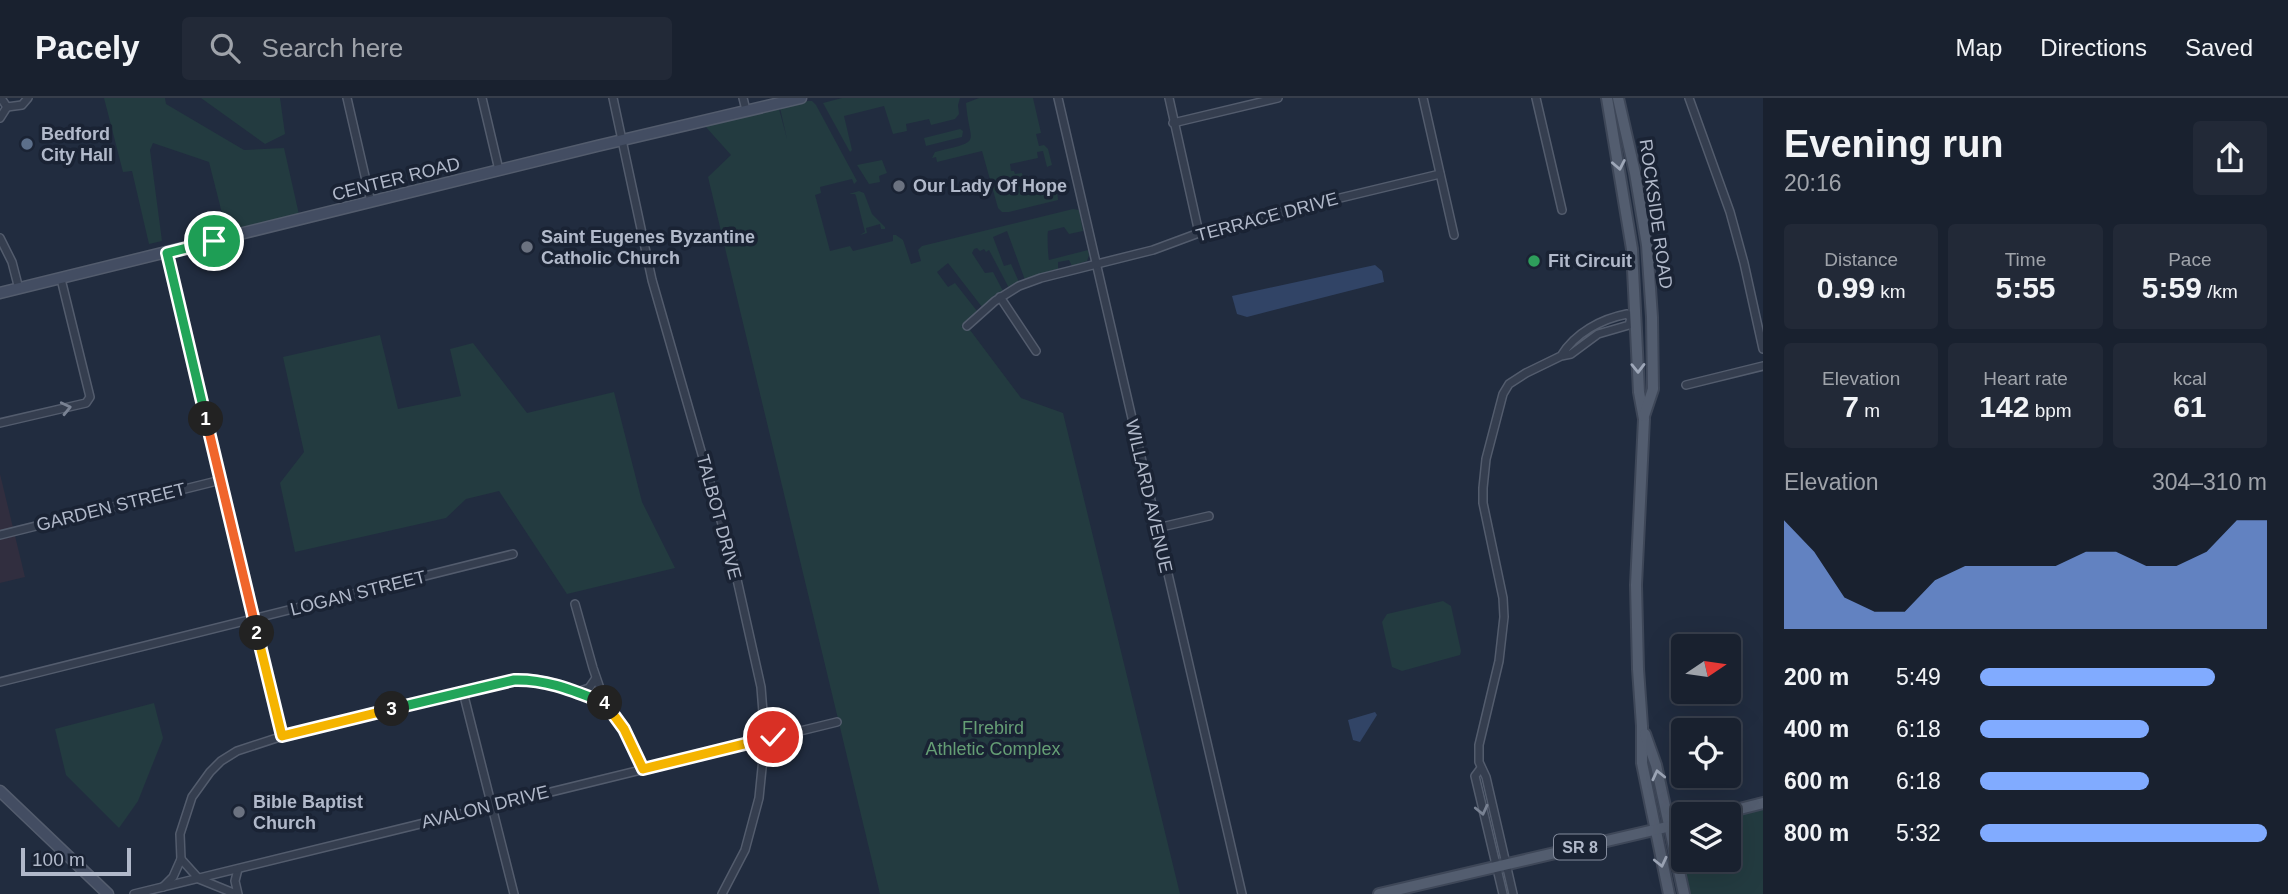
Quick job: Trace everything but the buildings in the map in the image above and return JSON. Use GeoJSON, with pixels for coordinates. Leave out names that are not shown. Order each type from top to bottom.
{"type":"FeatureCollection","features":[{"type":"Feature","properties":{"kind":"main road","name":"CENTER ROAD"},"geometry":{"type":"LineString","coordinates":[[0,293],[801,98]]}},
{"type":"Feature","properties":{"kind":"main road","name":"ROCKSIDE ROAD"},"geometry":{"type":"LineString","coordinates":[[1606,98],[1628,215],[1639,392],[1644,419],[1636,585],[1642,763],[1669,894]]}},
{"type":"Feature","properties":{"kind":"main road","name":"ROCKSIDE ROAD"},"geometry":{"type":"LineString","coordinates":[[1618,98],[1635,173],[1647,246],[1653,389],[1644,419]]}},
{"type":"Feature","properties":{"kind":"main road","name":"ROCKSIDE ROAD"},"geometry":{"type":"LineString","coordinates":[[1642,726],[1656,765],[1684,894]]}},
{"type":"Feature","properties":{"kind":"main road"},"geometry":{"type":"LineString","coordinates":[[0,791],[108,894]]}},
{"type":"Feature","properties":{"kind":"main road"},"geometry":{"type":"LineString","coordinates":[[1741,809],[1763,803]]}},
{"type":"Feature","properties":{"kind":"main road","name":"SR 8"},"geometry":{"type":"LineString","coordinates":[[1379,894],[1669,826]]}},
{"type":"Feature","properties":{"kind":"street"},"geometry":{"type":"LineString","coordinates":[[1,98],[7,107]]}},
{"type":"Feature","properties":{"kind":"street"},"geometry":{"type":"LineString","coordinates":[[0,118],[7,107],[22,105],[28,98]]}},
{"type":"Feature","properties":{"kind":"street"},"geometry":{"type":"LineString","coordinates":[[348,98],[371,202]]}},
{"type":"Feature","properties":{"kind":"street"},"geometry":{"type":"LineString","coordinates":[[482,98],[499,170]]}},
{"type":"Feature","properties":{"kind":"street","name":"TALBOT DRIVE"},"geometry":{"type":"LineString","coordinates":[[613,98],[652,279],[734,566],[761,687],[765,738],[763,779],[745,850],[722,894]]}},
{"type":"Feature","properties":{"kind":"street"},"geometry":{"type":"LineString","coordinates":[[743,98],[746,110]]}},
{"type":"Feature","properties":{"kind":"street","name":"WILLARD AVENUE"},"geometry":{"type":"LineString","coordinates":[[1058,98],[1242,894]]}},
{"type":"Feature","properties":{"kind":"street"},"geometry":{"type":"LineString","coordinates":[[1169,98],[1199,233]]}},
{"type":"Feature","properties":{"kind":"street"},"geometry":{"type":"LineString","coordinates":[[1173,123],[1278,98]]}},
{"type":"Feature","properties":{"kind":"street"},"geometry":{"type":"LineString","coordinates":[[1423,98],[1454,235]]}},
{"type":"Feature","properties":{"kind":"street"},"geometry":{"type":"LineString","coordinates":[[1536,98],[1562,210]]}},
{"type":"Feature","properties":{"kind":"street"},"geometry":{"type":"LineString","coordinates":[[1689,98],[1730,212],[1763,349]]}},
{"type":"Feature","properties":{"kind":"street","name":"TERRACE DRIVE"},"geometry":{"type":"LineString","coordinates":[[967,326],[1000,297],[1041,278],[1153,250],[1199,233],[1440,174]]}},
{"type":"Feature","properties":{"kind":"street"},"geometry":{"type":"LineString","coordinates":[[0,238],[12,262],[19,289]]}},
{"type":"Feature","properties":{"kind":"street"},"geometry":{"type":"LineString","coordinates":[[167,253],[282,736]]}},
{"type":"Feature","properties":{"kind":"street"},"geometry":{"type":"LineString","coordinates":[[0,423],[86,403],[90,397],[61,279]]}},
{"type":"Feature","properties":{"kind":"street"},"geometry":{"type":"LineString","coordinates":[[1000,297],[1037,351]]}},
{"type":"Feature","properties":{"kind":"street"},"geometry":{"type":"LineString","coordinates":[[1503,894],[1486,777],[1480,768],[1478,754],[1481,730],[1499,661],[1504,617],[1503,598],[1483,503],[1486,459],[1503,394],[1509,384],[1561,356],[1571,354],[1598,334],[1629,325],[1634,318],[1652,317]]}},
{"type":"Feature","properties":{"kind":"street"},"geometry":{"type":"LineString","coordinates":[[1686,384],[1763,366]]}},
{"type":"Feature","properties":{"kind":"street","name":"GARDEN STREET"},"geometry":{"type":"LineString","coordinates":[[0,535],[221,480]]}},
{"type":"Feature","properties":{"kind":"street"},"geometry":{"type":"LineString","coordinates":[[1157,528],[1209,516]]}},
{"type":"Feature","properties":{"kind":"street","name":"LOGAN STREET"},"geometry":{"type":"LineString","coordinates":[[0,682],[513,554]]}},
{"type":"Feature","properties":{"kind":"street"},"geometry":{"type":"LineString","coordinates":[[576,604],[605,703],[628,735],[643,769]]}},
{"type":"Feature","properties":{"kind":"street"},"geometry":{"type":"LineString","coordinates":[[577,692],[592,685],[596,677]]}},
{"type":"Feature","properties":{"kind":"street"},"geometry":{"type":"LineString","coordinates":[[162,888],[173,877],[181,859],[180,834],[192,797],[220,761],[237,751],[282,736],[514,680],[534,679],[557,684],[605,703]]}},
{"type":"Feature","properties":{"kind":"street"},"geometry":{"type":"LineString","coordinates":[[463,692],[514,894]]}},
{"type":"Feature","properties":{"kind":"street","name":"AVALON DRIVE"},"geometry":{"type":"LineString","coordinates":[[134,894],[837,722]]}},
{"type":"Feature","properties":{"kind":"street"},"geometry":{"type":"LineString","coordinates":[[181,859],[199,879],[237,894]]}},
{"type":"Feature","properties":{"kind":"street"},"geometry":{"type":"LineString","coordinates":[[1501,866],[1513,894]]}},
{"type":"Feature","properties":{"kind":"street"},"geometry":{"type":"LineString","coordinates":[[237,869],[237,894]]}},
{"type":"Feature","properties":{"kind":"shaded area"},"geometry":{"type":"Polygon","coordinates":[[[0,474],[25,577],[0,583],[0,474]]]}},
{"type":"Feature","properties":{"kind":"green space"},"geometry":{"type":"Polygon","coordinates":[[[104,98],[165,98],[166,104],[244,150],[284,148],[300,219],[228,237],[209,162],[153,143],[150,150],[162,241],[149,244],[132,171],[123,172],[104,98]]]}},
{"type":"Feature","properties":{"kind":"green space"},"geometry":{"type":"Polygon","coordinates":[[[201,98],[280,98],[285,134],[265,144],[201,98]]]}},
{"type":"Feature","properties":{"kind":"green space"},"geometry":{"type":"Polygon","coordinates":[[[842,98],[960,98],[959,114],[955,119],[931,125],[929,119],[906,124],[907,131],[893,134],[884,106],[844,116],[852,150],[850,152],[823,103],[842,98]]]}},
{"type":"Feature","properties":{"kind":"green space"},"geometry":{"type":"Polygon","coordinates":[[[979,98],[1033,98],[1041,133],[1036,134],[1039,146],[1044,145],[1048,149],[1052,165],[1047,167],[1043,151],[1037,152],[1038,158],[1010,164],[1011,171],[1015,174],[1022,173],[1025,187],[1056,180],[1058,200],[1002,212],[998,208],[982,151],[937,162],[936,157],[932,158],[935,152],[968,142],[971,134],[966,103],[979,98]]]}},
{"type":"Feature","properties":{"kind":"green space","name":"FIrebird Athletic Complex"},"geometry":{"type":"Polygon","coordinates":[[[808,101],[816,105],[857,181],[854,184],[852,179],[820,187],[821,193],[815,195],[830,251],[850,246],[853,251],[893,241],[893,235],[896,235],[903,240],[911,264],[921,261],[918,250],[922,246],[1073,209],[1079,210],[1083,231],[1069,234],[1064,227],[1048,231],[1049,260],[1088,250],[1087,261],[1072,266],[1069,260],[1058,262],[1058,269],[1025,280],[1007,231],[993,237],[1004,266],[1011,264],[1019,282],[1009,288],[989,250],[986,252],[984,249],[974,249],[972,253],[985,273],[993,272],[1003,291],[982,307],[948,263],[937,272],[948,287],[955,283],[977,311],[961,327],[967,326],[1021,398],[1063,413],[1180,894],[880,894],[708,177],[731,155],[705,126],[779,109],[787,139],[780,108],[808,101]]]}},
{"type":"Feature","properties":{"kind":"green space"},"geometry":{"type":"Polygon","coordinates":[[[960,129],[963,131],[962,137],[926,146],[924,138],[960,129]]]}},
{"type":"Feature","properties":{"kind":"green space"},"geometry":{"type":"Polygon","coordinates":[[[882,160],[887,173],[879,176],[880,182],[869,184],[857,165],[882,160]]]}},
{"type":"Feature","properties":{"kind":"green space"},"geometry":{"type":"Polygon","coordinates":[[[859,191],[864,193],[872,214],[885,229],[881,229],[880,224],[866,228],[867,233],[860,235],[865,232],[856,196],[849,194],[859,191]]]}},
{"type":"Feature","properties":{"kind":"green space"},"geometry":{"type":"Polygon","coordinates":[[[380,335],[398,409],[461,396],[450,349],[473,343],[527,413],[614,392],[642,502],[675,568],[567,594],[499,491],[466,499],[446,518],[295,552],[280,483],[304,452],[283,357],[380,335]]]}},
{"type":"Feature","properties":{"kind":"green space"},"geometry":{"type":"Polygon","coordinates":[[[1443,601],[1451,606],[1460,655],[1402,671],[1392,667],[1382,622],[1387,614],[1443,601]]]}},
{"type":"Feature","properties":{"kind":"green space"},"geometry":{"type":"Polygon","coordinates":[[[154,703],[163,738],[138,801],[119,828],[66,775],[55,729],[154,703]]]}},
{"type":"Feature","properties":{"kind":"green space"},"geometry":{"type":"Polygon","coordinates":[[[1763,803],[1763,894],[1684,894],[1679,872],[1741,872],[1741,810],[1763,803]]]}},
{"type":"Feature","properties":{"kind":"water"},"geometry":{"type":"Polygon","coordinates":[[[1375,265],[1382,271],[1384,282],[1247,317],[1237,314],[1232,296],[1375,265]]]}},
{"type":"Feature","properties":{"kind":"water"},"geometry":{"type":"Polygon","coordinates":[[[1375,712],[1377,715],[1360,742],[1353,740],[1348,720],[1375,712]]]}},
{"type":"Feature","properties":{"kind":"place","name":"Bedford City Hall"},"geometry":{"type":"Point","coordinates":[27,144]}},
{"type":"Feature","properties":{"kind":"place","name":"Our Lady Of Hope"},"geometry":{"type":"Point","coordinates":[899,186]}},
{"type":"Feature","properties":{"kind":"place","name":"Saint Eugenes Byzantine Catholic Church"},"geometry":{"type":"Point","coordinates":[527,247]}},
{"type":"Feature","properties":{"kind":"place","name":"Fit Circuit"},"geometry":{"type":"Point","coordinates":[1534,261]}},
{"type":"Feature","properties":{"kind":"place","name":"Bible Baptist Church"},"geometry":{"type":"Point","coordinates":[239,812]}},
{"type":"Feature","properties":{"kind":"route"},"geometry":{"type":"LineString","coordinates":[[214,241],[167,253],[282,736],[514,680],[534,679],[557,684],[605,703],[632,741],[643,769],[773,737]]}}]}
